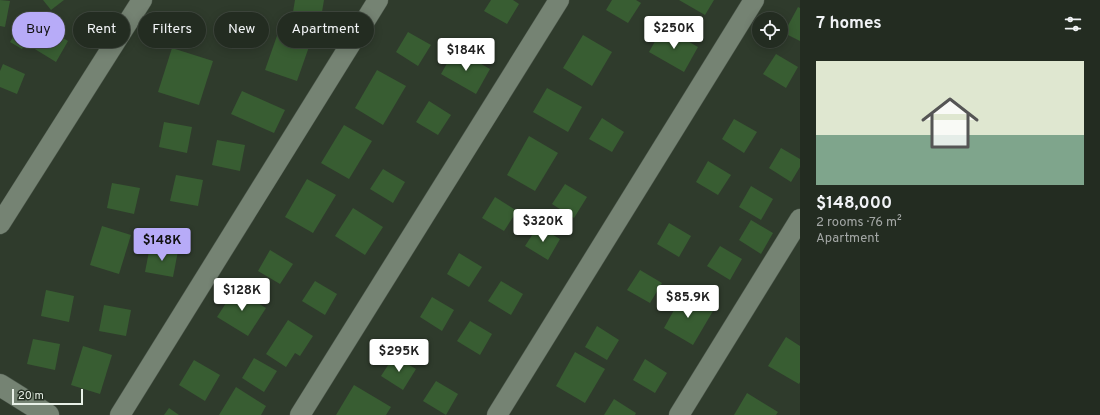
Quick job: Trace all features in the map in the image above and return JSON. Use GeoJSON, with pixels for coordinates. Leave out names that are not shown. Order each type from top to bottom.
{"type":"FeatureCollection","features":[{"type":"Feature","properties":{"kind":"street"},"geometry":{"type":"LineString","coordinates":[[0,224],[142,0]]}},
{"type":"Feature","properties":{"kind":"street"},"geometry":{"type":"LineString","coordinates":[[120,415],[378,0]]}},
{"type":"Feature","properties":{"kind":"street"},"geometry":{"type":"LineString","coordinates":[[300,415],[559,0]]}},
{"type":"Feature","properties":{"kind":"street"},"geometry":{"type":"LineString","coordinates":[[498,415],[754,0]]}},
{"type":"Feature","properties":{"kind":"street"},"geometry":{"type":"LineString","coordinates":[[679,415],[800,219]]}},
{"type":"Feature","properties":{"kind":"street"},"geometry":{"type":"LineString","coordinates":[[0,385],[48,415]]}},
{"type":"Feature","properties":{"kind":"building"},"geometry":{"type":"Polygon","coordinates":[[[0,0],[10,1],[5,27],[0,26],[0,0]]]}},
{"type":"Feature","properties":{"kind":"building"},"geometry":{"type":"Polygon","coordinates":[[[43,0],[64,0],[51,10],[43,0]]]}},
{"type":"Feature","properties":{"kind":"building"},"geometry":{"type":"Polygon","coordinates":[[[295,0],[324,0],[322,12],[293,12],[295,0]]]}},
{"type":"Feature","properties":{"kind":"building"},"geometry":{"type":"Polygon","coordinates":[[[491,0],[513,0],[519,4],[507,24],[484,11],[491,0]]]}},
{"type":"Feature","properties":{"kind":"building"},"geometry":{"type":"Polygon","coordinates":[[[612,0],[636,0],[641,3],[628,23],[606,10],[612,0]]]}},
{"type":"Feature","properties":{"kind":"building"},"geometry":{"type":"Polygon","coordinates":[[[679,0],[714,0],[705,15],[679,0]]]}},
{"type":"Feature","properties":{"kind":"building"},"geometry":{"type":"Polygon","coordinates":[[[798,7],[800,8],[800,41],[788,35],[788,26],[798,7]]]}},
{"type":"Feature","properties":{"kind":"building"},"geometry":{"type":"Polygon","coordinates":[[[663,27],[698,47],[684,72],[649,52],[663,27]]]}},
{"type":"Feature","properties":{"kind":"building"},"geometry":{"type":"Polygon","coordinates":[[[408,32],[431,45],[418,66],[396,52],[408,32]]]}},
{"type":"Feature","properties":{"kind":"building"},"geometry":{"type":"Polygon","coordinates":[[[583,35],[612,52],[592,86],[563,68],[583,35]]]}},
{"type":"Feature","properties":{"kind":"building"},"geometry":{"type":"Polygon","coordinates":[[[277,36],[277,48],[309,48],[297,81],[265,70],[277,36]]]}},
{"type":"Feature","properties":{"kind":"building"},"geometry":{"type":"Polygon","coordinates":[[[65,39],[68,41],[65,46],[65,39]]]}},
{"type":"Feature","properties":{"kind":"building"},"geometry":{"type":"Polygon","coordinates":[[[33,48],[64,48],[56,62],[33,48]]]}},
{"type":"Feature","properties":{"kind":"building"},"geometry":{"type":"Polygon","coordinates":[[[172,48],[213,61],[199,105],[158,92],[172,48]]]}},
{"type":"Feature","properties":{"kind":"building"},"geometry":{"type":"Polygon","coordinates":[[[455,49],[490,69],[476,94],[441,74],[455,49]]]}},
{"type":"Feature","properties":{"kind":"building"},"geometry":{"type":"Polygon","coordinates":[[[776,54],[798,67],[786,88],[763,74],[776,54]]]}},
{"type":"Feature","properties":{"kind":"building"},"geometry":{"type":"Polygon","coordinates":[[[3,64],[25,74],[17,94],[0,87],[0,71],[3,64]]]}},
{"type":"Feature","properties":{"kind":"building"},"geometry":{"type":"Polygon","coordinates":[[[377,70],[406,86],[383,125],[355,108],[377,70]]]}},
{"type":"Feature","properties":{"kind":"building"},"geometry":{"type":"Polygon","coordinates":[[[547,88],[582,107],[568,132],[533,112],[547,88]]]}},
{"type":"Feature","properties":{"kind":"building"},"geometry":{"type":"Polygon","coordinates":[[[242,91],[285,110],[274,133],[231,114],[242,91]]]}},
{"type":"Feature","properties":{"kind":"building"},"geometry":{"type":"Polygon","coordinates":[[[429,101],[451,115],[438,135],[416,122],[429,101]]]}},
{"type":"Feature","properties":{"kind":"building"},"geometry":{"type":"Polygon","coordinates":[[[602,118],[624,132],[612,152],[589,139],[602,118]]]}},
{"type":"Feature","properties":{"kind":"building"},"geometry":{"type":"Polygon","coordinates":[[[734,119],[757,132],[744,153],[722,139],[734,119]]]}},
{"type":"Feature","properties":{"kind":"building"},"geometry":{"type":"Polygon","coordinates":[[[164,122],[192,127],[187,153],[159,147],[164,122]]]}},
{"type":"Feature","properties":{"kind":"building"},"geometry":{"type":"Polygon","coordinates":[[[344,125],[372,141],[349,179],[321,163],[344,125]]]}},
{"type":"Feature","properties":{"kind":"building"},"geometry":{"type":"Polygon","coordinates":[[[529,136],[558,153],[535,191],[507,175],[529,136]]]}},
{"type":"Feature","properties":{"kind":"building"},"geometry":{"type":"Polygon","coordinates":[[[217,140],[245,145],[240,171],[212,165],[217,140]]]}},
{"type":"Feature","properties":{"kind":"building"},"geometry":{"type":"Polygon","coordinates":[[[781,148],[800,159],[800,167],[791,182],[769,168],[781,148]]]}},
{"type":"Feature","properties":{"kind":"building"},"geometry":{"type":"Polygon","coordinates":[[[708,161],[731,175],[718,195],[696,182],[708,161]]]}},
{"type":"Feature","properties":{"kind":"building"},"geometry":{"type":"Polygon","coordinates":[[[383,169],[405,182],[393,203],[370,189],[383,169]]]}},
{"type":"Feature","properties":{"kind":"building"},"geometry":{"type":"Polygon","coordinates":[[[176,175],[203,180],[198,206],[170,201],[176,175]]]}},
{"type":"Feature","properties":{"kind":"building"},"geometry":{"type":"Polygon","coordinates":[[[307,179],[336,195],[313,233],[285,217],[307,179]]]}},
{"type":"Feature","properties":{"kind":"building"},"geometry":{"type":"Polygon","coordinates":[[[112,183],[140,188],[134,214],[107,208],[112,183]]]}},
{"type":"Feature","properties":{"kind":"building"},"geometry":{"type":"Polygon","coordinates":[[[565,184],[587,197],[574,218],[552,204],[565,184]]]}},
{"type":"Feature","properties":{"kind":"building"},"geometry":{"type":"Polygon","coordinates":[[[751,186],[773,199],[761,220],[739,207],[751,186]]]}},
{"type":"Feature","properties":{"kind":"building"},"geometry":{"type":"Polygon","coordinates":[[[495,197],[517,211],[504,231],[482,218],[495,197]]]}},
{"type":"Feature","properties":{"kind":"building"},"geometry":{"type":"Polygon","coordinates":[[[353,208],[383,227],[365,255],[335,236],[353,208]]]}},
{"type":"Feature","properties":{"kind":"building"},"geometry":{"type":"Polygon","coordinates":[[[751,220],[773,233],[761,254],[739,240],[751,220]]]}},
{"type":"Feature","properties":{"kind":"building"},"geometry":{"type":"Polygon","coordinates":[[[669,223],[691,236],[679,257],[657,244],[669,223]]]}},
{"type":"Feature","properties":{"kind":"building"},"geometry":{"type":"Polygon","coordinates":[[[102,226],[131,235],[119,274],[90,265],[102,226]]]}},
{"type":"Feature","properties":{"kind":"building"},"geometry":{"type":"Polygon","coordinates":[[[538,226],[560,239],[548,260],[525,246],[538,226]]]}},
{"type":"Feature","properties":{"kind":"building"},"geometry":{"type":"Polygon","coordinates":[[[150,246],[178,251],[173,277],[145,272],[150,246]]]}},
{"type":"Feature","properties":{"kind":"building"},"geometry":{"type":"Polygon","coordinates":[[[720,246],[742,259],[730,280],[707,266],[720,246]]]}},
{"type":"Feature","properties":{"kind":"building"},"geometry":{"type":"Polygon","coordinates":[[[270,250],[293,264],[280,284],[258,271],[270,250]]]}},
{"type":"Feature","properties":{"kind":"building"},"geometry":{"type":"Polygon","coordinates":[[[459,253],[482,267],[469,287],[447,274],[459,253]]]}},
{"type":"Feature","properties":{"kind":"building"},"geometry":{"type":"Polygon","coordinates":[[[640,270],[662,283],[650,303],[627,290],[640,270]]]}},
{"type":"Feature","properties":{"kind":"building"},"geometry":{"type":"Polygon","coordinates":[[[315,281],[337,294],[325,315],[302,301],[315,281]]]}},
{"type":"Feature","properties":{"kind":"building"},"geometry":{"type":"Polygon","coordinates":[[[501,281],[523,294],[511,315],[488,301],[501,281]]]}},
{"type":"Feature","properties":{"kind":"building"},"geometry":{"type":"Polygon","coordinates":[[[235,289],[266,308],[248,336],[217,317],[235,289]]]}},
{"type":"Feature","properties":{"kind":"building"},"geometry":{"type":"Polygon","coordinates":[[[46,290],[74,296],[69,322],[41,316],[46,290]]]}},
{"type":"Feature","properties":{"kind":"building"},"geometry":{"type":"Polygon","coordinates":[[[683,294],[713,311],[693,345],[664,328],[683,294]]]}},
{"type":"Feature","properties":{"kind":"building"},"geometry":{"type":"Polygon","coordinates":[[[432,297],[454,310],[442,331],[420,317],[432,297]]]}},
{"type":"Feature","properties":{"kind":"building"},"geometry":{"type":"Polygon","coordinates":[[[104,305],[131,310],[126,336],[99,331],[104,305]]]}},
{"type":"Feature","properties":{"kind":"building"},"geometry":{"type":"Polygon","coordinates":[[[288,320],[313,336],[300,356],[295,353],[286,367],[266,354],[288,320]]]}},
{"type":"Feature","properties":{"kind":"building"},"geometry":{"type":"Polygon","coordinates":[[[470,321],[492,334],[480,355],[457,341],[470,321]]]}},
{"type":"Feature","properties":{"kind":"building"},"geometry":{"type":"Polygon","coordinates":[[[597,326],[619,340],[607,360],[585,347],[597,326]]]}},
{"type":"Feature","properties":{"kind":"building"},"geometry":{"type":"Polygon","coordinates":[[[786,337],[800,346],[799,384],[768,366],[786,337]]]}},
{"type":"Feature","properties":{"kind":"building"},"geometry":{"type":"Polygon","coordinates":[[[33,339],[60,344],[55,370],[27,364],[33,339]]]}},
{"type":"Feature","properties":{"kind":"building"},"geometry":{"type":"Polygon","coordinates":[[[83,346],[112,355],[100,394],[71,385],[83,346]]]}},
{"type":"Feature","properties":{"kind":"building"},"geometry":{"type":"Polygon","coordinates":[[[575,352],[605,369],[585,403],[556,386],[575,352]]]}},
{"type":"Feature","properties":{"kind":"building"},"geometry":{"type":"Polygon","coordinates":[[[394,356],[416,369],[403,390],[381,376],[394,356]]]}},
{"type":"Feature","properties":{"kind":"building"},"geometry":{"type":"Polygon","coordinates":[[[254,358],[277,371],[264,392],[242,378],[254,358]]]}},
{"type":"Feature","properties":{"kind":"building"},"geometry":{"type":"Polygon","coordinates":[[[645,359],[667,373],[655,393],[633,380],[645,359]]]}},
{"type":"Feature","properties":{"kind":"building"},"geometry":{"type":"Polygon","coordinates":[[[194,360],[220,375],[205,401],[179,385],[194,360]]]}},
{"type":"Feature","properties":{"kind":"building"},"geometry":{"type":"Polygon","coordinates":[[[436,381],[458,394],[446,415],[423,401],[436,381]]]}},
{"type":"Feature","properties":{"kind":"building"},"geometry":{"type":"Polygon","coordinates":[[[354,385],[391,407],[386,415],[336,415],[354,385]]]}},
{"type":"Feature","properties":{"kind":"building"},"geometry":{"type":"Polygon","coordinates":[[[236,387],[266,406],[261,415],[219,415],[236,387]]]}},
{"type":"Feature","properties":{"kind":"building"},"geometry":{"type":"Polygon","coordinates":[[[747,393],[778,412],[776,415],[734,415],[747,393]]]}},
{"type":"Feature","properties":{"kind":"building"},"geometry":{"type":"Polygon","coordinates":[[[614,399],[636,413],[635,415],[604,415],[614,399]]]}},
{"type":"Feature","properties":{"kind":"building"},"geometry":{"type":"Polygon","coordinates":[[[169,408],[179,415],[164,415],[169,408]]]}}]}
